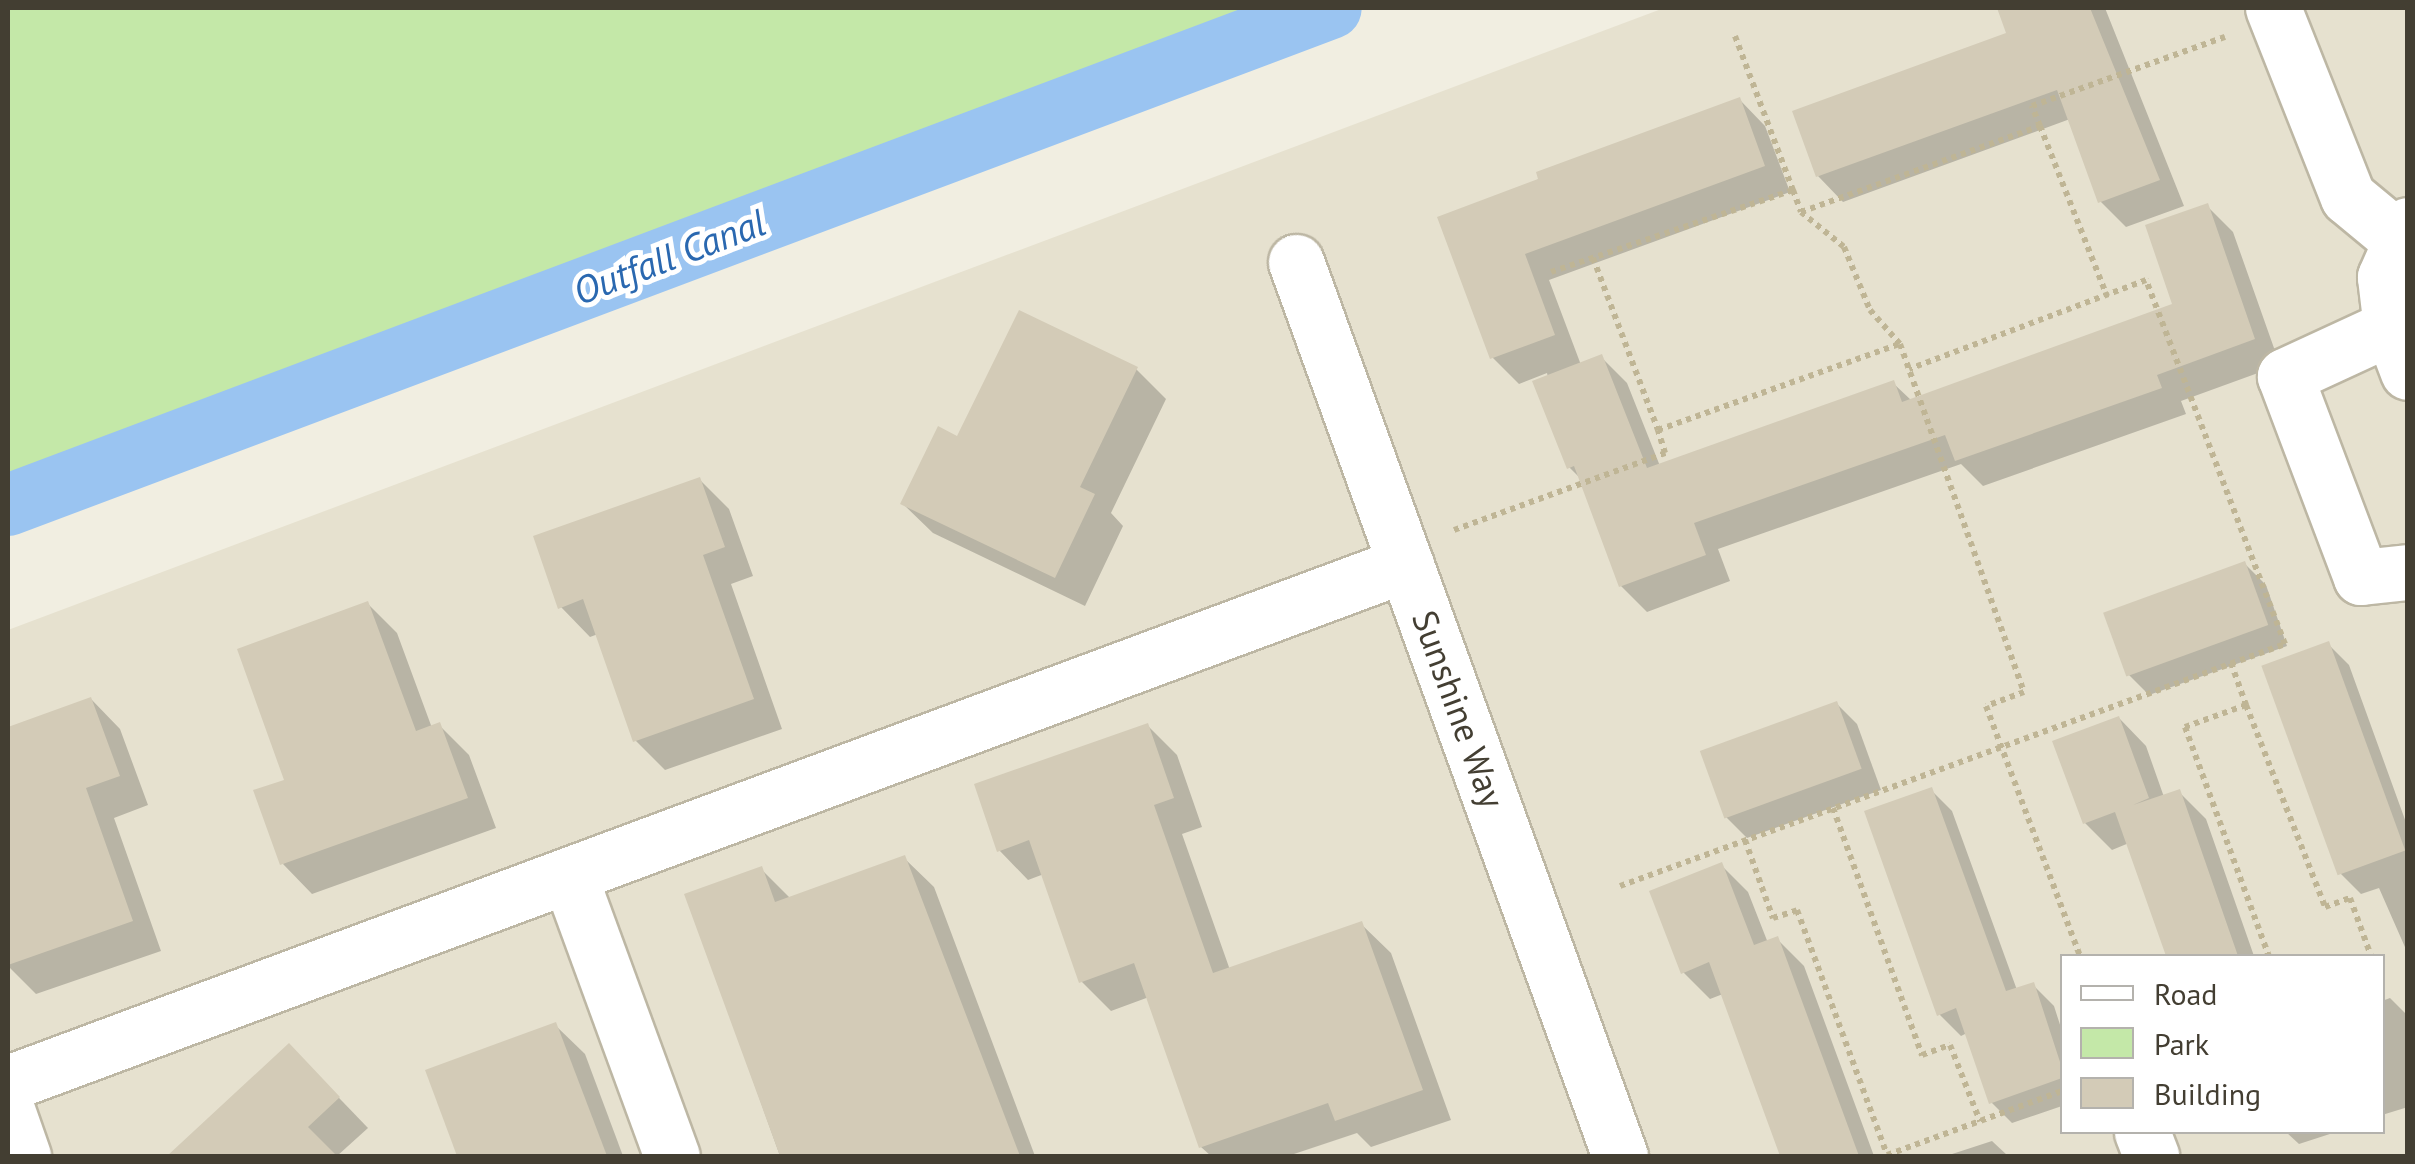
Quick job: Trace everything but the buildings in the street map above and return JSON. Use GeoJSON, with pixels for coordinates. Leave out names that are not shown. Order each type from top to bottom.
{"type":"FeatureCollection","features":[{"type":"Feature","properties":{"kind":"street"},"geometry":{"type":"LineString","coordinates":[[2275,13],[2348,197],[2404,232],[2385,277],[2399,349],[2285,376],[2361,577],[2408,572]]}},
{"type":"Feature","properties":{"kind":"street","name":"Sunshine Way"},"geometry":{"type":"LineString","coordinates":[[1296,262],[1620,1156]]}},
{"type":"Feature","properties":{"kind":"street"},"geometry":{"type":"LineString","coordinates":[[8,1084],[1404,556]]}},
{"type":"Feature","properties":{"kind":"street"},"geometry":{"type":"LineString","coordinates":[[569,875],[672,1156]]}},
{"type":"Feature","properties":{"kind":"street"},"geometry":{"type":"LineString","coordinates":[[8,1113],[23,1156]]}},
{"type":"Feature","properties":{"kind":"path"},"geometry":{"type":"LineString","coordinates":[[2106,296],[2032,106],[2275,13]]}},
{"type":"Feature","properties":{"kind":"path"},"geometry":{"type":"LineString","coordinates":[[1735,36],[1801,212],[1844,247],[1870,310],[1900,344],[2024,692],[1986,706],[2079,954]]}},
{"type":"Feature","properties":{"kind":"path"},"geometry":{"type":"LineString","coordinates":[[1801,212],[2040,126]]}},
{"type":"Feature","properties":{"kind":"path"},"geometry":{"type":"LineString","coordinates":[[1552,272],[1793,190]]}},
{"type":"Feature","properties":{"kind":"path"},"geometry":{"type":"LineString","coordinates":[[1404,556],[1665,453],[1593,258]]}},
{"type":"Feature","properties":{"kind":"path"},"geometry":{"type":"LineString","coordinates":[[1620,886],[2285,644],[2146,280],[1909,369]]}},
{"type":"Feature","properties":{"kind":"path"},"geometry":{"type":"LineString","coordinates":[[1658,430],[1900,344]]}},
{"type":"Feature","properties":{"kind":"path"},"geometry":{"type":"LineString","coordinates":[[2231,664],[2325,907],[2350,898],[2370,954]]}},
{"type":"Feature","properties":{"kind":"path"},"geometry":{"type":"LineString","coordinates":[[2246,705],[2185,728],[2268,954]]}},
{"type":"Feature","properties":{"kind":"path"},"geometry":{"type":"LineString","coordinates":[[1833,808],[1922,1055],[1950,1045],[1980,1120]]}},
{"type":"Feature","properties":{"kind":"path"},"geometry":{"type":"LineString","coordinates":[[1745,840],[1773,918],[1797,910],[1887,1156],[2060,1091]]}},
{"type":"Feature","properties":{"kind":"shaded area"},"geometry":{"type":"Polygon","coordinates":[[[1664,8],[2407,8],[2407,1156],[8,1156],[8,630],[1664,8]]]}},
{"type":"Feature","properties":{"kind":"green space"},"geometry":{"type":"Polygon","coordinates":[[[8,8],[1278,8],[8,479],[8,8]]]}},
{"type":"Feature","properties":{"kind":"waterway","name":"Outfall Canal"},"geometry":{"type":"LineString","coordinates":[[8,505],[1331,8]]}}]}
